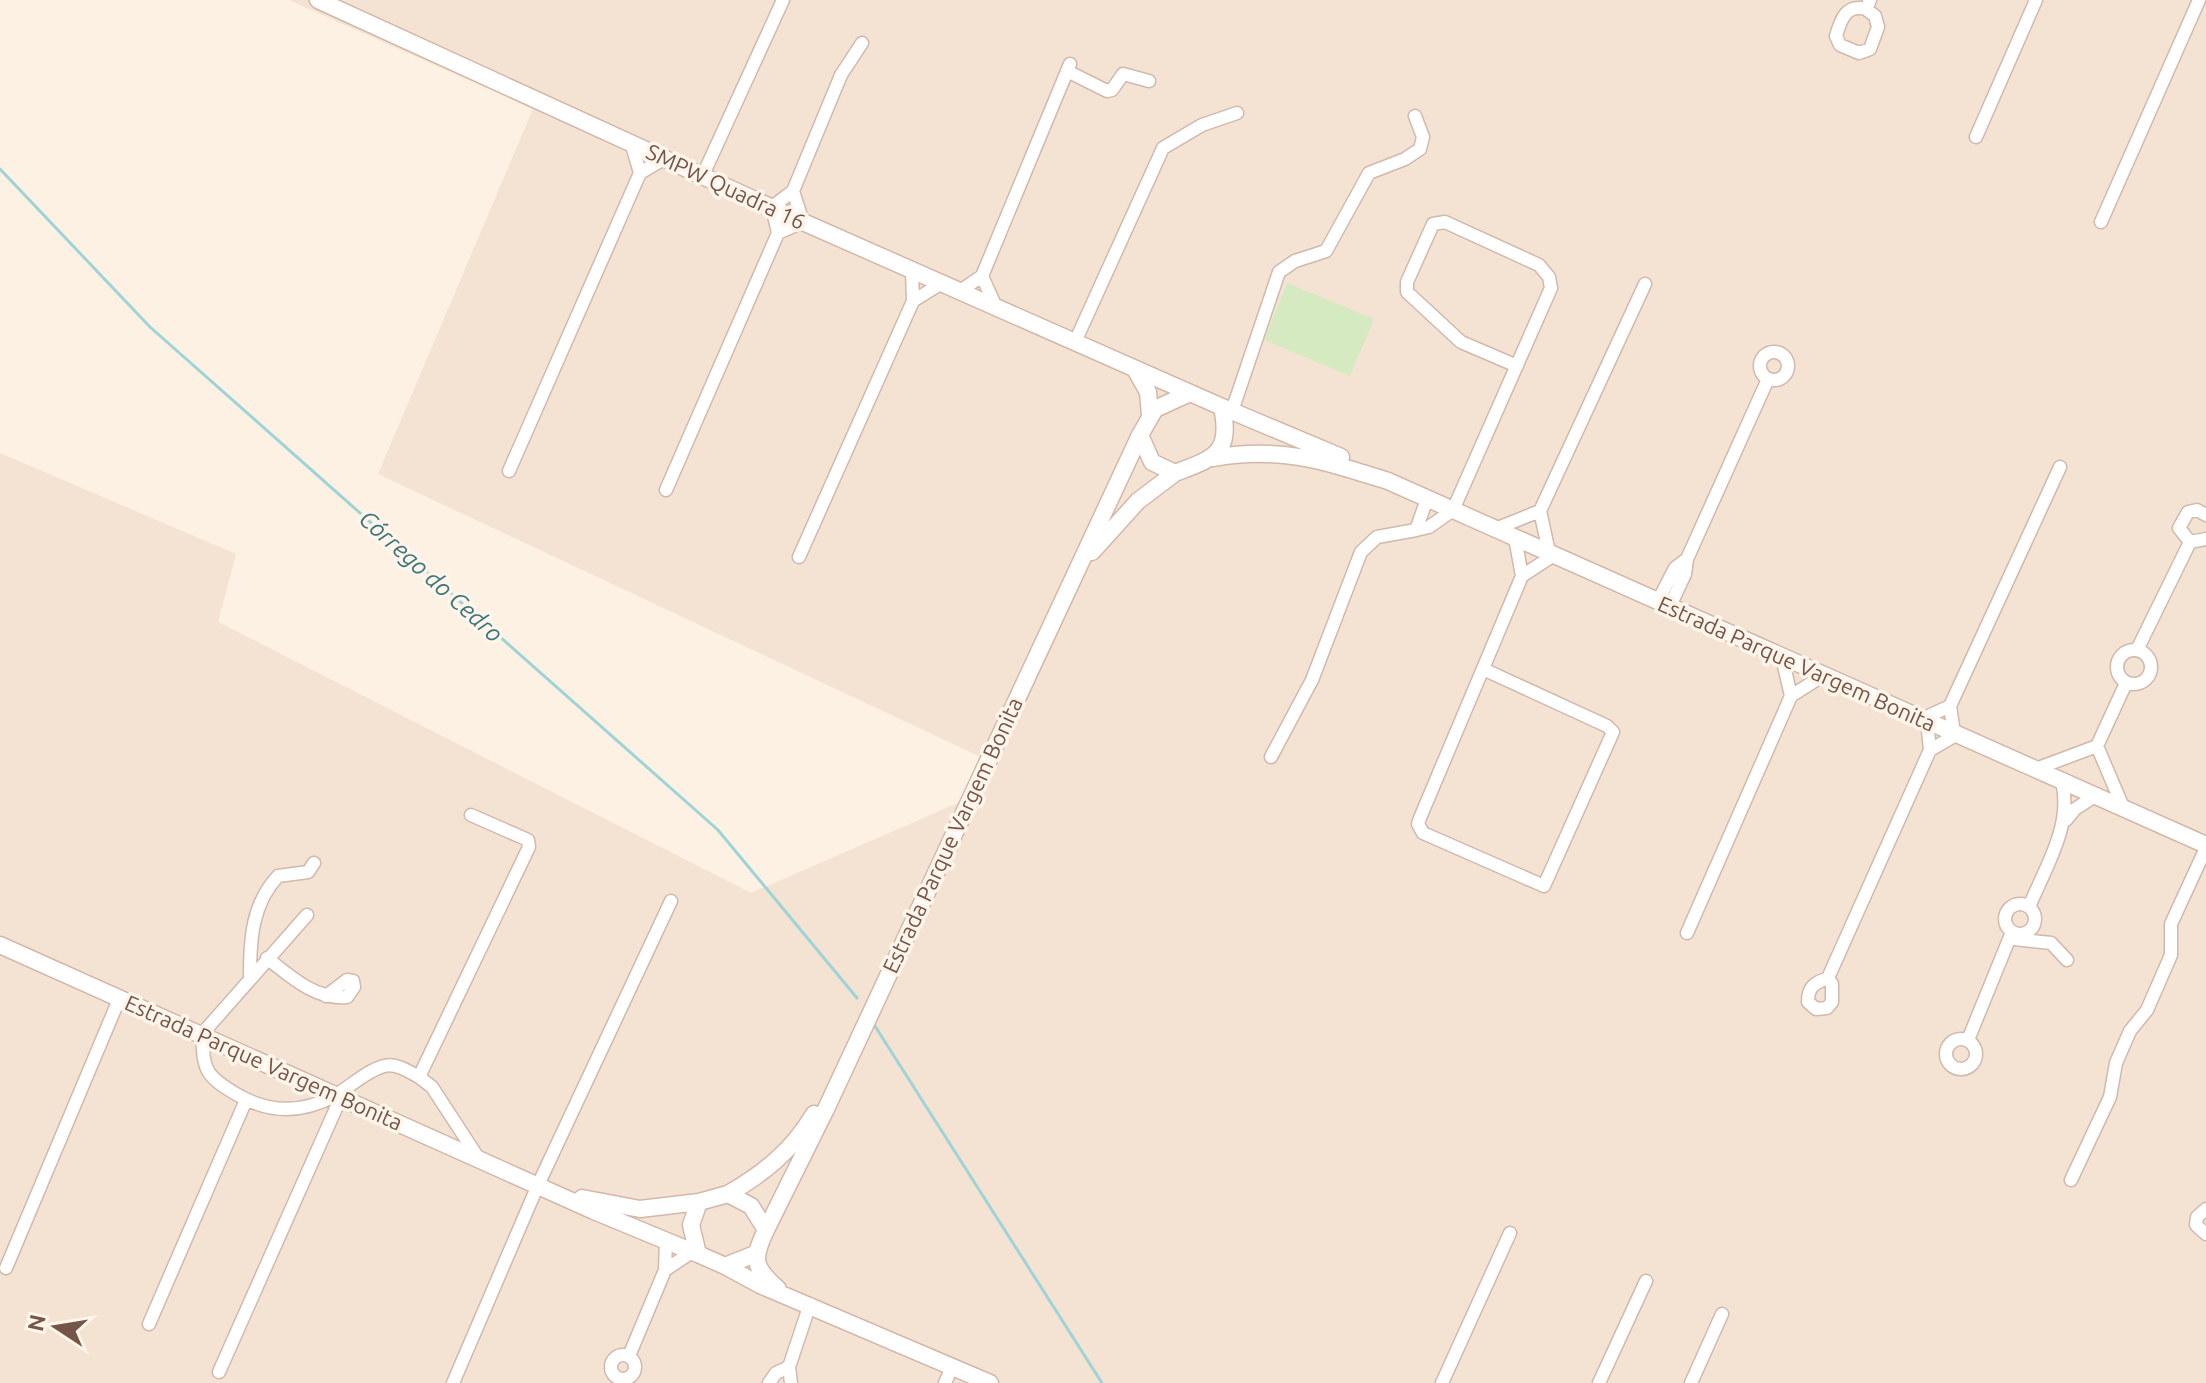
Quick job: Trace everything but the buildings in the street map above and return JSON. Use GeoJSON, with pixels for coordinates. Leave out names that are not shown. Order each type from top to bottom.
{"type":"FeatureCollection","features":[{"type":"Feature","properties":{"kind":"main road","name":"SMPW Quadra 16"},"geometry":{"type":"LineString","coordinates":[[318,0],[803,222],[1190,393]]}},
{"type":"Feature","properties":{"kind":"main road"},"geometry":{"type":"LineString","coordinates":[[1135,369],[1148,392],[1150,416]]}},
{"type":"Feature","properties":{"kind":"main road"},"geometry":{"type":"LineString","coordinates":[[1190,393],[1227,409],[1221,449],[1213,458],[1175,473],[1152,462],[1140,435],[1150,416],[1164,402],[1190,393]]}},
{"type":"Feature","properties":{"kind":"main road","name":"Estrada Parque Vargem Bonita"},"geometry":{"type":"LineString","coordinates":[[1227,409],[1328,451],[1427,499],[2206,846]]}},
{"type":"Feature","properties":{"kind":"main road","name":"Estrada Parque Vargem Bonita"},"geometry":{"type":"LineString","coordinates":[[766,1230],[826,1109],[832,1090],[1140,435]]}},
{"type":"Feature","properties":{"kind":"main road","name":"Estrada Parque Vargem Bonita"},"geometry":{"type":"LineString","coordinates":[[1213,458],[1258,452],[1287,453],[1388,481]]}},
{"type":"Feature","properties":{"kind":"main road","name":"Estrada Parque Vargem Bonita"},"geometry":{"type":"LineString","coordinates":[[1072,579],[1101,541],[1138,501],[1175,473]]}},
{"type":"Feature","properties":{"kind":"main road","name":"Estrada Parque Vargem Bonita"},"geometry":{"type":"LineString","coordinates":[[0,945],[695,1253]]}},
{"type":"Feature","properties":{"kind":"main road","name":"Estrada Parque Vargem Bonita"},"geometry":{"type":"LineString","coordinates":[[728,1194],[767,1170],[783,1156],[832,1090]]}},
{"type":"Feature","properties":{"kind":"main road","name":"Estrada Parque Vargem Bonita"},"geometry":{"type":"LineString","coordinates":[[536,1182],[582,1198],[640,1209],[699,1202]]}},
{"type":"Feature","properties":{"kind":"main road"},"geometry":{"type":"LineString","coordinates":[[725,1266],[755,1254],[766,1230],[757,1211],[728,1194],[699,1202],[691,1225],[695,1253],[990,1383]]}},
{"type":"Feature","properties":{"kind":"main road"},"geometry":{"type":"LineString","coordinates":[[755,1254],[763,1274],[782,1292]]}},
{"type":"Feature","properties":{"kind":"street"},"geometry":{"type":"LineString","coordinates":[[703,175],[783,0]]}},
{"type":"Feature","properties":{"kind":"street"},"geometry":{"type":"LineString","coordinates":[[1976,137],[2036,0]]}},
{"type":"Feature","properties":{"kind":"street"},"geometry":{"type":"LineString","coordinates":[[2101,222],[2199,0]]}},
{"type":"Feature","properties":{"kind":"street"},"geometry":{"type":"LineString","coordinates":[[666,490],[778,233],[772,207],[793,191],[841,75],[862,43]]}},
{"type":"Feature","properties":{"kind":"street"},"geometry":{"type":"LineString","coordinates":[[960,291],[982,276],[1069,68],[1107,91],[1112,90],[1123,74],[1149,81]]}},
{"type":"Feature","properties":{"kind":"street"},"geometry":{"type":"LineString","coordinates":[[1075,342],[1163,148],[1202,125],[1237,113]]}},
{"type":"Feature","properties":{"kind":"street"},"geometry":{"type":"LineString","coordinates":[[1227,409],[1279,272],[1295,261],[1326,251],[1369,173],[1405,159],[1420,149],[1423,137],[1415,116]]}},
{"type":"Feature","properties":{"kind":"street"},"geometry":{"type":"LineString","coordinates":[[631,142],[640,173]]}},
{"type":"Feature","properties":{"kind":"street"},"geometry":{"type":"LineString","coordinates":[[509,471],[640,173],[665,158]]}},
{"type":"Feature","properties":{"kind":"street"},"geometry":{"type":"LineString","coordinates":[[778,233],[803,222],[793,191]]}},
{"type":"Feature","properties":{"kind":"street"},"geometry":{"type":"LineString","coordinates":[[1271,757],[1312,680],[1361,552],[1377,537],[1416,530],[1440,521],[1453,510],[1517,366],[1551,288],[1547,273],[1539,265],[1445,222],[1433,224],[1407,282],[1407,292],[1461,342],[1517,366]]}},
{"type":"Feature","properties":{"kind":"street"},"geometry":{"type":"LineString","coordinates":[[799,557],[913,301],[912,270]]}},
{"type":"Feature","properties":{"kind":"street"},"geometry":{"type":"LineString","coordinates":[[982,276],[995,305]]}},
{"type":"Feature","properties":{"kind":"street"},"geometry":{"type":"LineString","coordinates":[[913,301],[942,283]]}},
{"type":"Feature","properties":{"kind":"street"},"geometry":{"type":"LineString","coordinates":[[1483,669],[1607,726],[1613,732],[1544,886],[1423,833],[1418,828],[1483,669],[1522,576],[1551,554],[1540,511],[1645,284]]}},
{"type":"Feature","properties":{"kind":"street"},"geometry":{"type":"LineString","coordinates":[[1664,604],[1685,574],[1687,559],[1768,379]]}},
{"type":"Feature","properties":{"kind":"street"},"geometry":{"type":"LineString","coordinates":[[1828,978],[1930,750],[1955,734],[1950,706],[2060,467]]}},
{"type":"Feature","properties":{"kind":"street"},"geometry":{"type":"LineString","coordinates":[[1416,530],[1427,499]]}},
{"type":"Feature","properties":{"kind":"street"},"geometry":{"type":"LineString","coordinates":[[2190,542],[2179,528],[2181,519],[2197,510],[2206,515]]}},
{"type":"Feature","properties":{"kind":"street"},"geometry":{"type":"LineString","coordinates":[[1495,529],[1540,511]]}},
{"type":"Feature","properties":{"kind":"street"},"geometry":{"type":"LineString","coordinates":[[1515,538],[1522,576]]}},
{"type":"Feature","properties":{"kind":"street"},"geometry":{"type":"LineString","coordinates":[[2190,542],[2206,539]]}},
{"type":"Feature","properties":{"kind":"street"},"geometry":{"type":"LineString","coordinates":[[2126,683],[2119,676],[2120,657],[2137,650],[2190,542]]}},
{"type":"Feature","properties":{"kind":"street"},"geometry":{"type":"LineString","coordinates":[[2126,683],[2145,681],[2150,673],[2146,654],[2137,650]]}},
{"type":"Feature","properties":{"kind":"street"},"geometry":{"type":"LineString","coordinates":[[1782,657],[1791,696]]}},
{"type":"Feature","properties":{"kind":"street"},"geometry":{"type":"LineString","coordinates":[[1687,933],[1791,696],[1824,675]]}},
{"type":"Feature","properties":{"kind":"street"},"geometry":{"type":"LineString","coordinates":[[2033,770],[2097,746],[2126,683]]}},
{"type":"Feature","properties":{"kind":"street"},"geometry":{"type":"LineString","coordinates":[[1930,750],[1924,720],[1950,706]]}},
{"type":"Feature","properties":{"kind":"street"},"geometry":{"type":"LineString","coordinates":[[2097,746],[2123,807]]}},
{"type":"Feature","properties":{"kind":"street"},"geometry":{"type":"LineString","coordinates":[[2011,936],[2030,931],[2034,914],[2029,907],[2062,827],[2066,805],[2062,782]]}},
{"type":"Feature","properties":{"kind":"street"},"geometry":{"type":"LineString","coordinates":[[2062,827],[2075,809],[2095,796]]}},
{"type":"Feature","properties":{"kind":"street"},"geometry":{"type":"LineString","coordinates":[[419,1077],[529,847],[528,840],[471,815]]}},
{"type":"Feature","properties":{"kind":"street"},"geometry":{"type":"LineString","coordinates":[[2071,1180],[2110,1097],[2113,1072],[2130,1031],[2147,1010],[2171,955],[2171,924],[2206,846]]}},
{"type":"Feature","properties":{"kind":"street"},"geometry":{"type":"LineString","coordinates":[[250,976],[252,926],[267,888],[278,876],[308,872],[314,863]]}},
{"type":"Feature","properties":{"kind":"street"},"geometry":{"type":"LineString","coordinates":[[453,1383],[536,1182],[671,901]]}},
{"type":"Feature","properties":{"kind":"street"},"geometry":{"type":"LineString","coordinates":[[307,915],[250,976],[217,1021],[202,1034],[204,1068],[214,1081],[246,1100],[269,1110],[289,1110],[338,1096],[386,1065],[401,1067],[432,1087],[477,1156]]}},
{"type":"Feature","properties":{"kind":"street"},"geometry":{"type":"LineString","coordinates":[[2011,936],[2051,943],[2067,960]]}},
{"type":"Feature","properties":{"kind":"street"},"geometry":{"type":"LineString","coordinates":[[1968,1040],[2011,936]]}},
{"type":"Feature","properties":{"kind":"street"},"geometry":{"type":"LineString","coordinates":[[267,958],[287,976],[326,996]]}},
{"type":"Feature","properties":{"kind":"street"},"geometry":{"type":"LineString","coordinates":[[6,1268],[120,997]]}},
{"type":"Feature","properties":{"kind":"street"},"geometry":{"type":"LineString","coordinates":[[219,1372],[338,1096]]}},
{"type":"Feature","properties":{"kind":"street"},"geometry":{"type":"LineString","coordinates":[[149,1324],[246,1100]]}},
{"type":"Feature","properties":{"kind":"street"},"geometry":{"type":"LineString","coordinates":[[2206,1209],[2197,1217],[2196,1225],[2206,1234]]}},
{"type":"Feature","properties":{"kind":"street"},"geometry":{"type":"LineString","coordinates":[[1442,1383],[1510,1233]]}},
{"type":"Feature","properties":{"kind":"street"},"geometry":{"type":"LineString","coordinates":[[617,1381],[611,1370],[612,1362],[617,1356],[629,1356],[665,1270],[666,1240]]}},
{"type":"Feature","properties":{"kind":"street"},"geometry":{"type":"LineString","coordinates":[[665,1270],[695,1253]]}},
{"type":"Feature","properties":{"kind":"street"},"geometry":{"type":"LineString","coordinates":[[1599,1383],[1646,1281]]}},
{"type":"Feature","properties":{"kind":"street"},"geometry":{"type":"LineString","coordinates":[[791,1383],[789,1367],[810,1304]]}},
{"type":"Feature","properties":{"kind":"street"},"geometry":{"type":"LineString","coordinates":[[1691,1383],[1722,1314]]}},
{"type":"Feature","properties":{"kind":"street"},"geometry":{"type":"LineString","coordinates":[[769,1383],[776,1373],[789,1367]]}},
{"type":"Feature","properties":{"kind":"street"},"geometry":{"type":"LineString","coordinates":[[945,1383],[952,1367]]}},
{"type":"Feature","properties":{"kind":"shaded area"},"geometry":{"type":"Polygon","coordinates":[[[289,0],[2206,0],[2206,1383],[0,1383],[0,453],[236,554],[218,622],[751,893],[974,796],[985,759],[378,474],[533,109],[289,0]]]}},
{"type":"Feature","properties":{"kind":"green space"},"geometry":{"type":"Polygon","coordinates":[[[1287,283],[1374,319],[1350,376],[1264,340],[1287,283]]]}},
{"type":"Feature","properties":{"kind":"waterway","name":"Córrego do Cedro"},"geometry":{"type":"LineString","coordinates":[[0,169],[150,327],[718,830],[857,998]]}},
{"type":"Feature","properties":{"kind":"waterway"},"geometry":{"type":"LineString","coordinates":[[873,1023],[1102,1383]]}}]}
